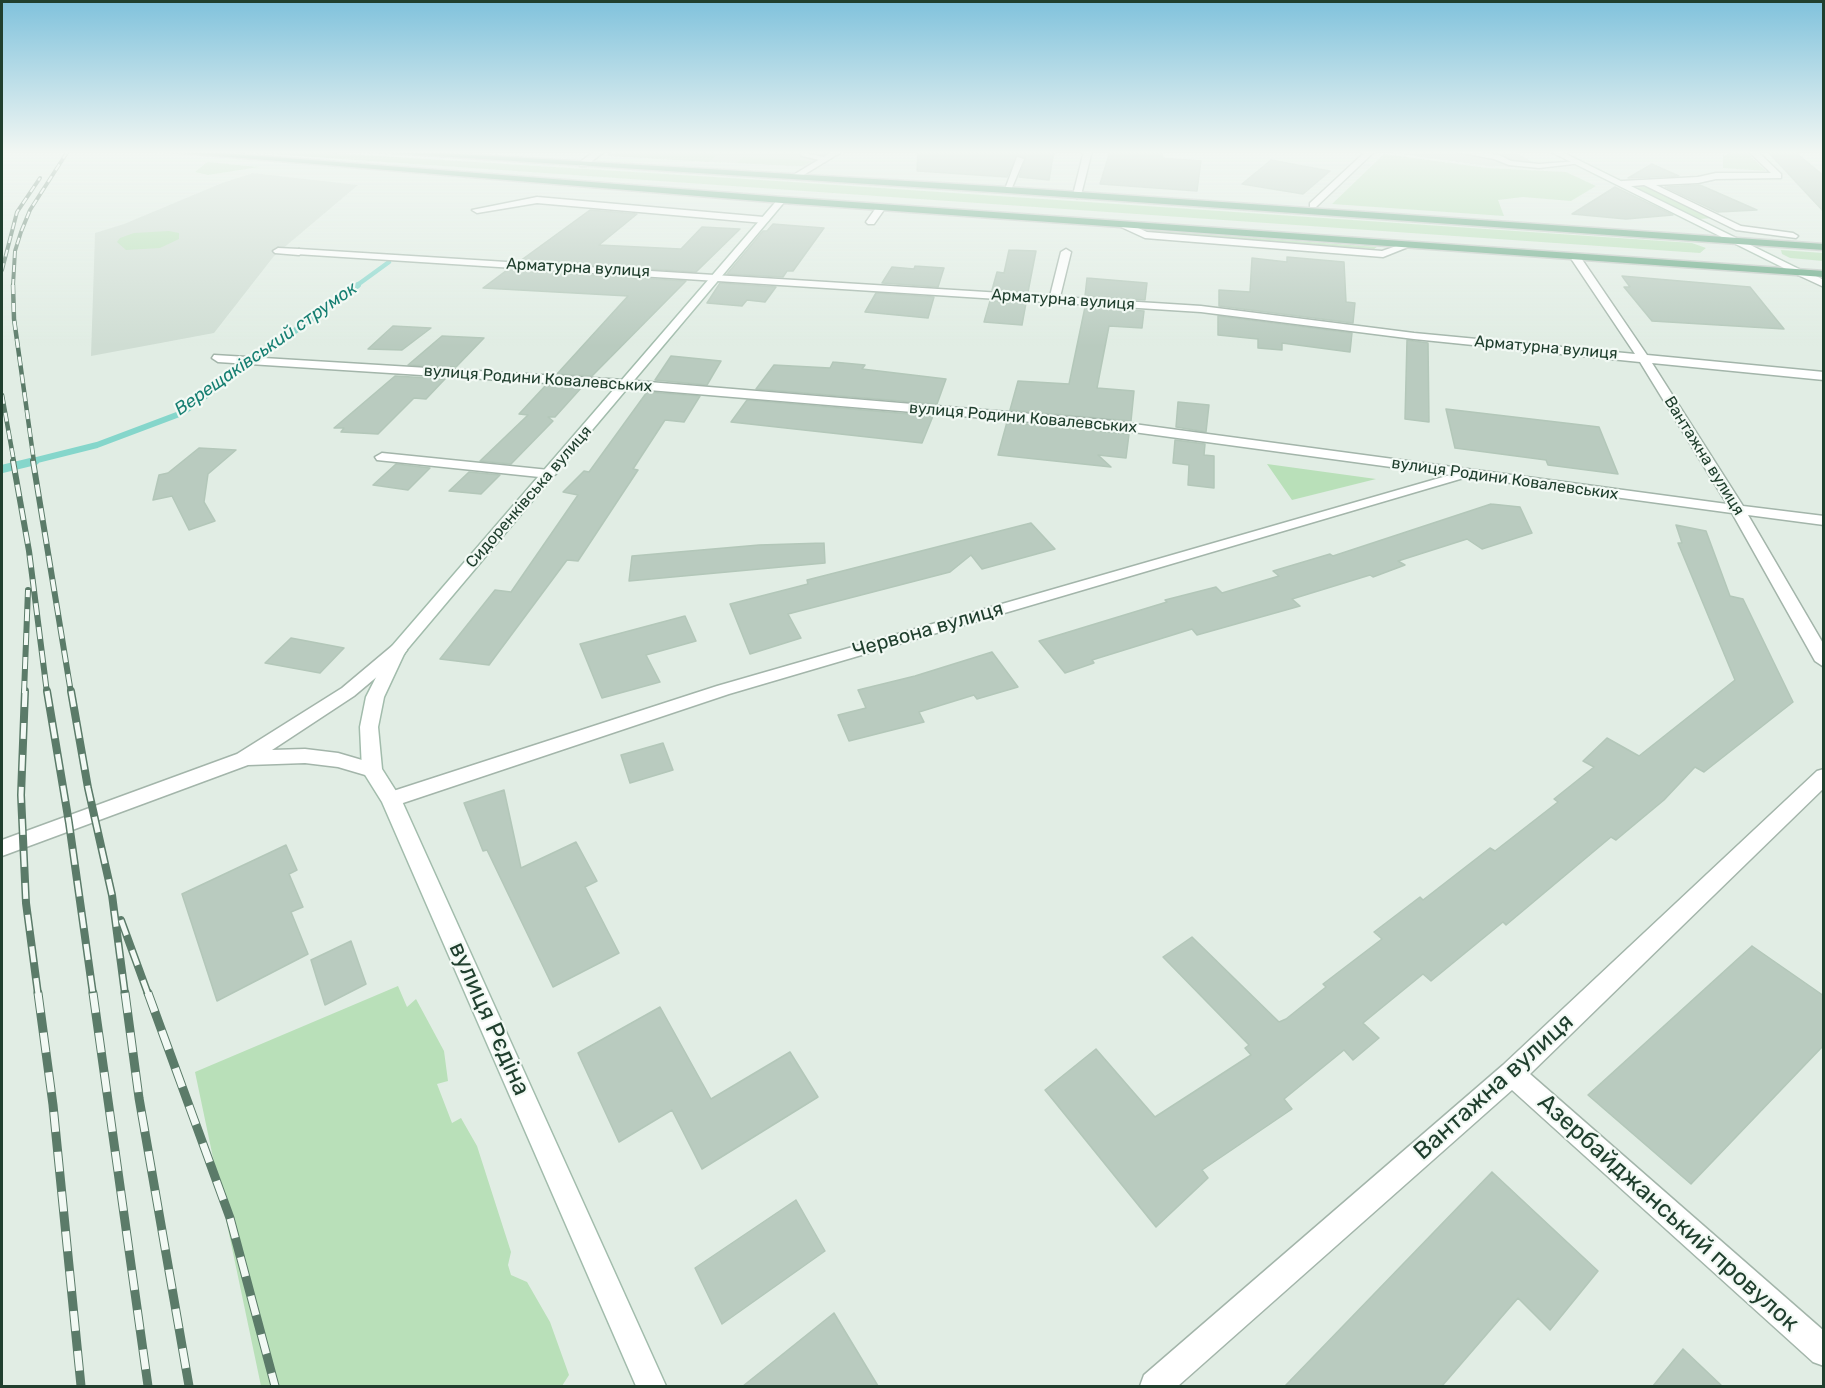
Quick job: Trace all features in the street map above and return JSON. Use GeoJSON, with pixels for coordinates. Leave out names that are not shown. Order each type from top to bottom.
{"type":"FeatureCollection","features":[{"type":"Feature","properties":{"kind":"main road"},"geometry":{"type":"LineString","coordinates":[[1005,216],[1122,224]]}},
{"type":"Feature","properties":{"kind":"main road"},"geometry":{"type":"LineString","coordinates":[[1370,216],[1824,247]]}},
{"type":"Feature","properties":{"kind":"main road"},"geometry":{"type":"LineString","coordinates":[[1408,245],[1824,274]]}},
{"type":"Feature","properties":{"kind":"street"},"geometry":{"type":"LineString","coordinates":[[705,216],[764,220]]}},
{"type":"Feature","properties":{"kind":"street","name":"Сидоренківська вулиця"},"geometry":{"type":"LineString","coordinates":[[2,848],[244,759],[348,692],[398,650],[768,216]]}},
{"type":"Feature","properties":{"kind":"street"},"geometry":{"type":"LineString","coordinates":[[871,222],[875,216]]}},
{"type":"Feature","properties":{"kind":"street"},"geometry":{"type":"LineString","coordinates":[[1687,216],[1824,284]]}},
{"type":"Feature","properties":{"kind":"street"},"geometry":{"type":"LineString","coordinates":[[1714,216],[1739,228],[1793,236]]}},
{"type":"Feature","properties":{"kind":"street"},"geometry":{"type":"LineString","coordinates":[[1122,224],[1145,236],[1383,254],[1408,245]]}},
{"type":"Feature","properties":{"kind":"street","name":"Арматурна вулиця"},"geometry":{"type":"LineString","coordinates":[[278,251],[717,276],[1201,309],[1414,336],[1642,356],[1824,376]]}},
{"type":"Feature","properties":{"kind":"street"},"geometry":{"type":"LineString","coordinates":[[1054,300],[1066,252]]}},
{"type":"Feature","properties":{"kind":"street","name":"Вантажна вулиця"},"geometry":{"type":"LineString","coordinates":[[1575,257],[1642,356],[1738,510],[1824,661]]}},
{"type":"Feature","properties":{"kind":"street","name":"вулиця Родини Ковалевських"},"geometry":{"type":"LineString","coordinates":[[218,358],[625,384],[1104,424],[1824,521]]}},
{"type":"Feature","properties":{"kind":"street"},"geometry":{"type":"LineString","coordinates":[[382,457],[549,474]]}},
{"type":"Feature","properties":{"kind":"street","name":"Червона вулиця"},"geometry":{"type":"LineString","coordinates":[[391,799],[723,690],[1468,474]]}},
{"type":"Feature","properties":{"kind":"street","name":"вулиця Рєдіна"},"geometry":{"type":"LineString","coordinates":[[398,650],[375,697],[369,727],[372,770],[391,799],[651,1386]]}},
{"type":"Feature","properties":{"kind":"street","name":"Сидоренківська вулиця"},"geometry":{"type":"LineString","coordinates":[[244,759],[305,756],[338,760],[372,770]]}},
{"type":"Feature","properties":{"kind":"street","name":"Вантажна вулиця"},"geometry":{"type":"LineString","coordinates":[[1155,1386],[1512,1074],[1824,776]]}},
{"type":"Feature","properties":{"kind":"street","name":"Азербайджанський провулок"},"geometry":{"type":"LineString","coordinates":[[1512,1074],[1824,1351]]}},
{"type":"Feature","properties":{"kind":"shaded area"},"geometry":{"type":"Polygon","coordinates":[[[144,216],[322,216],[274,256],[214,333],[91,356],[95,233],[144,216]]]}},
{"type":"Feature","properties":{"kind":"green space"},"geometry":{"type":"Polygon","coordinates":[[[1162,216],[1290,216],[1692,243],[1706,248],[1700,253],[1162,216]]]}},
{"type":"Feature","properties":{"kind":"green space"},"geometry":{"type":"Polygon","coordinates":[[[1693,216],[1713,218],[1700,219],[1693,216]]]}},
{"type":"Feature","properties":{"kind":"green space"},"geometry":{"type":"Polygon","coordinates":[[[1149,230],[1377,247],[1374,249],[1152,233],[1149,230]]]}},
{"type":"Feature","properties":{"kind":"green space"},"geometry":{"type":"Polygon","coordinates":[[[169,231],[179,233],[179,239],[160,248],[126,250],[117,242],[120,238],[134,233],[169,231]]]}},
{"type":"Feature","properties":{"kind":"green space"},"geometry":{"type":"Polygon","coordinates":[[[1781,250],[1823,253],[1823,261],[1790,258],[1782,254],[1781,250]]]}},
{"type":"Feature","properties":{"kind":"green space"},"geometry":{"type":"Polygon","coordinates":[[[1267,464],[1376,479],[1292,500],[1267,464]]]}},
{"type":"Feature","properties":{"kind":"green space"},"geometry":{"type":"Polygon","coordinates":[[[398,986],[407,1007],[416,999],[444,1051],[448,1081],[437,1084],[452,1123],[461,1118],[477,1146],[511,1252],[508,1265],[511,1275],[527,1282],[550,1322],[569,1375],[562,1386],[261,1386],[195,1072],[398,986]]]}},
{"type":"Feature","properties":{"kind":"building"},"geometry":{"type":"Polygon","coordinates":[[[582,216],[635,216],[599,245],[681,249],[702,227],[740,229],[696,272],[520,261],[582,216]]]}},
{"type":"Feature","properties":{"kind":"building"},"geometry":{"type":"Polygon","coordinates":[[[1591,216],[1664,216],[1626,219],[1591,216]]]}},
{"type":"Feature","properties":{"kind":"building"},"geometry":{"type":"Polygon","coordinates":[[[773,224],[824,228],[793,271],[787,271],[783,277],[727,274],[763,231],[767,231],[773,224]]]}},
{"type":"Feature","properties":{"kind":"building"},"geometry":{"type":"Polygon","coordinates":[[[1009,250],[1036,251],[1028,292],[992,290],[997,272],[1004,273],[1009,250]]]}},
{"type":"Feature","properties":{"kind":"building"},"geometry":{"type":"Polygon","coordinates":[[[1287,257],[1344,262],[1346,302],[1355,303],[1353,323],[1219,306],[1219,290],[1250,292],[1252,258],[1287,262],[1287,257]]]}},
{"type":"Feature","properties":{"kind":"building"},"geometry":{"type":"Polygon","coordinates":[[[915,266],[944,268],[938,287],[882,283],[892,267],[914,269],[915,266]]]}},
{"type":"Feature","properties":{"kind":"building"},"geometry":{"type":"Polygon","coordinates":[[[507,270],[686,281],[592,376],[557,374],[628,296],[483,288],[507,270]]]}},
{"type":"Feature","properties":{"kind":"building"},"geometry":{"type":"Polygon","coordinates":[[[1622,276],[1750,287],[1784,329],[1652,321],[1624,287],[1630,287],[1622,276]]]}},
{"type":"Feature","properties":{"kind":"building"},"geometry":{"type":"Polygon","coordinates":[[[1087,278],[1147,283],[1145,300],[1085,296],[1087,278]]]}},
{"type":"Feature","properties":{"kind":"building"},"geometry":{"type":"Polygon","coordinates":[[[720,283],[776,287],[765,302],[747,300],[742,306],[707,303],[720,283]]]}},
{"type":"Feature","properties":{"kind":"building"},"geometry":{"type":"Polygon","coordinates":[[[876,293],[934,297],[928,318],[865,312],[876,293]]]}},
{"type":"Feature","properties":{"kind":"building"},"geometry":{"type":"Polygon","coordinates":[[[990,301],[1026,303],[1022,325],[984,322],[990,301]]]}},
{"type":"Feature","properties":{"kind":"building"},"geometry":{"type":"Polygon","coordinates":[[[1085,307],[1144,311],[1142,328],[1109,326],[1097,388],[1134,391],[1131,421],[1010,410],[1018,381],[1069,384],[1085,307]]]}},
{"type":"Feature","properties":{"kind":"building"},"geometry":{"type":"Polygon","coordinates":[[[1218,316],[1352,333],[1350,352],[1282,343],[1282,350],[1258,348],[1258,339],[1218,335],[1218,316]]]}},
{"type":"Feature","properties":{"kind":"building"},"geometry":{"type":"Polygon","coordinates":[[[393,326],[431,328],[402,350],[368,349],[393,326]]]}},
{"type":"Feature","properties":{"kind":"building"},"geometry":{"type":"Polygon","coordinates":[[[442,336],[484,338],[456,367],[408,365],[442,336]]]}},
{"type":"Feature","properties":{"kind":"building"},"geometry":{"type":"Polygon","coordinates":[[[1407,340],[1428,343],[1429,422],[1405,419],[1407,340]]]}},
{"type":"Feature","properties":{"kind":"building"},"geometry":{"type":"Polygon","coordinates":[[[671,356],[721,361],[707,385],[655,380],[671,356]]]}},
{"type":"Feature","properties":{"kind":"building"},"geometry":{"type":"Polygon","coordinates":[[[833,362],[865,365],[862,369],[946,379],[937,404],[756,389],[774,365],[830,368],[833,362]]]}},
{"type":"Feature","properties":{"kind":"building"},"geometry":{"type":"Polygon","coordinates":[[[395,376],[445,379],[426,399],[414,398],[378,434],[341,432],[344,428],[334,428],[395,376]]]}},
{"type":"Feature","properties":{"kind":"building"},"geometry":{"type":"Polygon","coordinates":[[[546,385],[582,387],[555,417],[548,417],[553,421],[511,464],[480,461],[528,415],[519,414],[546,385]]]}},
{"type":"Feature","properties":{"kind":"building"},"geometry":{"type":"Polygon","coordinates":[[[647,392],[700,396],[684,422],[665,420],[633,469],[638,470],[578,561],[567,560],[489,665],[440,659],[495,590],[511,592],[578,495],[563,492],[584,471],[589,472],[647,392]]]}},
{"type":"Feature","properties":{"kind":"building"},"geometry":{"type":"Polygon","coordinates":[[[747,400],[933,416],[922,443],[731,422],[747,400]]]}},
{"type":"Feature","properties":{"kind":"building"},"geometry":{"type":"Polygon","coordinates":[[[1178,402],[1209,405],[1206,432],[1176,427],[1178,402]]]}},
{"type":"Feature","properties":{"kind":"building"},"geometry":{"type":"Polygon","coordinates":[[[1446,409],[1599,427],[1618,474],[1548,465],[1546,460],[1455,448],[1446,409]]]}},
{"type":"Feature","properties":{"kind":"building"},"geometry":{"type":"Polygon","coordinates":[[[1007,422],[1129,434],[1126,458],[1098,455],[1111,467],[998,455],[1007,422]]]}},
{"type":"Feature","properties":{"kind":"building"},"geometry":{"type":"Polygon","coordinates":[[[1175,440],[1205,444],[1204,455],[1214,456],[1214,488],[1188,485],[1189,465],[1173,463],[1175,440]]]}},
{"type":"Feature","properties":{"kind":"building"},"geometry":{"type":"Polygon","coordinates":[[[199,448],[236,450],[208,474],[204,502],[215,521],[189,530],[172,496],[153,500],[159,475],[168,473],[199,448]]]}},
{"type":"Feature","properties":{"kind":"building"},"geometry":{"type":"Polygon","coordinates":[[[396,464],[430,468],[408,490],[373,485],[396,464]]]}},
{"type":"Feature","properties":{"kind":"building"},"geometry":{"type":"Polygon","coordinates":[[[469,472],[500,475],[481,494],[449,491],[469,472]]]}},
{"type":"Feature","properties":{"kind":"building"},"geometry":{"type":"Polygon","coordinates":[[[1491,504],[1520,507],[1532,533],[1482,549],[1467,539],[1398,561],[1405,565],[1373,577],[1370,575],[1292,599],[1300,606],[1197,635],[1192,629],[1092,660],[1094,663],[1065,673],[1039,641],[1167,602],[1165,600],[1216,587],[1222,593],[1279,576],[1273,571],[1330,554],[1333,556],[1491,504]]]}},
{"type":"Feature","properties":{"kind":"building"},"geometry":{"type":"Polygon","coordinates":[[[1031,523],[1055,549],[982,569],[971,555],[950,572],[788,614],[801,638],[750,654],[730,604],[808,584],[807,580],[1031,523]]]}},
{"type":"Feature","properties":{"kind":"building"},"geometry":{"type":"Polygon","coordinates":[[[1676,525],[1706,531],[1730,596],[1743,599],[1793,702],[1704,772],[1695,767],[1664,800],[1616,840],[1611,837],[1506,925],[1503,922],[1431,981],[1423,974],[1363,1023],[1379,1038],[1353,1060],[1344,1050],[1284,1099],[1292,1109],[1202,1170],[1208,1178],[1156,1227],[1045,1090],[1096,1049],[1155,1117],[1251,1055],[1245,1048],[1249,1045],[1163,957],[1192,937],[1279,1022],[1286,1019],[1326,987],[1323,984],[1382,939],[1374,932],[1420,897],[1423,900],[1490,848],[1495,851],[1558,802],[1554,799],[1594,767],[1583,761],[1607,738],[1639,756],[1735,680],[1678,543],[1682,543],[1676,525]]]}},
{"type":"Feature","properties":{"kind":"building"},"geometry":{"type":"Polygon","coordinates":[[[824,543],[825,563],[629,581],[632,556],[759,545],[824,543]]]}},
{"type":"Feature","properties":{"kind":"building"},"geometry":{"type":"Polygon","coordinates":[[[685,616],[696,641],[646,655],[660,682],[602,698],[580,644],[685,616]]]}},
{"type":"Feature","properties":{"kind":"building"},"geometry":{"type":"Polygon","coordinates":[[[291,638],[344,648],[320,673],[265,663],[291,638]]]}},
{"type":"Feature","properties":{"kind":"building"},"geometry":{"type":"Polygon","coordinates":[[[992,652],[1018,687],[977,699],[974,695],[919,712],[924,722],[849,741],[838,715],[866,708],[858,690],[915,676],[992,652]]]}},
{"type":"Feature","properties":{"kind":"building"},"geometry":{"type":"Polygon","coordinates":[[[663,743],[673,770],[630,783],[621,755],[663,743]]]}},
{"type":"Feature","properties":{"kind":"building"},"geometry":{"type":"Polygon","coordinates":[[[504,790],[521,868],[576,842],[597,881],[585,887],[619,953],[553,987],[487,850],[483,851],[464,803],[504,790]]]}},
{"type":"Feature","properties":{"kind":"building"},"geometry":{"type":"Polygon","coordinates":[[[286,845],[297,870],[289,874],[303,907],[291,912],[308,954],[217,1001],[182,894],[286,845]]]}},
{"type":"Feature","properties":{"kind":"building"},"geometry":{"type":"Polygon","coordinates":[[[351,941],[366,984],[325,1005],[311,960],[351,941]]]}},
{"type":"Feature","properties":{"kind":"building"},"geometry":{"type":"Polygon","coordinates":[[[1752,946],[1824,996],[1824,1045],[1691,1184],[1588,1095],[1752,946]]]}},
{"type":"Feature","properties":{"kind":"building"},"geometry":{"type":"Polygon","coordinates":[[[660,1007],[711,1099],[790,1052],[818,1097],[702,1169],[672,1110],[619,1142],[578,1053],[660,1007]]]}},
{"type":"Feature","properties":{"kind":"building"},"geometry":{"type":"Polygon","coordinates":[[[1492,1172],[1598,1271],[1550,1330],[1518,1298],[1442,1386],[1285,1386],[1492,1172]]]}},
{"type":"Feature","properties":{"kind":"building"},"geometry":{"type":"Polygon","coordinates":[[[796,1200],[825,1251],[722,1324],[695,1268],[796,1200]]]}},
{"type":"Feature","properties":{"kind":"building"},"geometry":{"type":"Polygon","coordinates":[[[834,1313],[878,1386],[743,1386],[834,1313]]]}},
{"type":"Feature","properties":{"kind":"building"},"geometry":{"type":"Polygon","coordinates":[[[1683,1349],[1722,1386],[1653,1386],[1683,1349]]]}},
{"type":"Feature","properties":{"kind":"waterway","name":"Верещаківський струмок"},"geometry":{"type":"LineString","coordinates":[[356,286],[389,262]]}},
{"type":"Feature","properties":{"kind":"waterway","name":"Верещаківський струмок"},"geometry":{"type":"LineString","coordinates":[[29,462],[97,445],[182,413],[358,285]]}},
{"type":"Feature","properties":{"kind":"waterway","name":"Верещаківський струмок"},"geometry":{"type":"LineString","coordinates":[[2,469],[35,461]]}},
{"type":"Feature","properties":{"kind":"railway"},"geometry":{"type":"LineString","coordinates":[[2,270],[16,216]]}},
{"type":"Feature","properties":{"kind":"railway"},"geometry":{"type":"LineString","coordinates":[[13,286],[15,251],[28,216]]}},
{"type":"Feature","properties":{"kind":"railway"},"geometry":{"type":"LineString","coordinates":[[13,286],[14,319],[34,462]]}},
{"type":"Feature","properties":{"kind":"railway"},"geometry":{"type":"LineString","coordinates":[[2,395],[14,462]]}},
{"type":"Feature","properties":{"kind":"railway"},"geometry":{"type":"LineString","coordinates":[[13,461],[29,551],[47,693]]}},
{"type":"Feature","properties":{"kind":"railway"},"geometry":{"type":"LineString","coordinates":[[33,461],[71,693]]}},
{"type":"Feature","properties":{"kind":"railway"},"geometry":{"type":"LineString","coordinates":[[24,693],[28,590]]}},
{"type":"Feature","properties":{"kind":"railway"},"geometry":{"type":"LineString","coordinates":[[25,691],[21,795],[26,903],[38,994]]}},
{"type":"Feature","properties":{"kind":"railway"},"geometry":{"type":"LineString","coordinates":[[47,691],[69,823],[93,994]]}},
{"type":"Feature","properties":{"kind":"railway"},"geometry":{"type":"LineString","coordinates":[[71,691],[88,788],[112,895],[125,994]]}},
{"type":"Feature","properties":{"kind":"railway"},"geometry":{"type":"LineString","coordinates":[[121,920],[148,994]]}},
{"type":"Feature","properties":{"kind":"railway"},"geometry":{"type":"LineString","coordinates":[[38,993],[53,1105],[81,1386]]}},
{"type":"Feature","properties":{"kind":"railway"},"geometry":{"type":"LineString","coordinates":[[93,993],[148,1386]]}},
{"type":"Feature","properties":{"kind":"railway"},"geometry":{"type":"LineString","coordinates":[[125,993],[139,1098],[189,1386]]}},
{"type":"Feature","properties":{"kind":"railway"},"geometry":{"type":"LineString","coordinates":[[148,993],[230,1218],[275,1386]]}}]}
